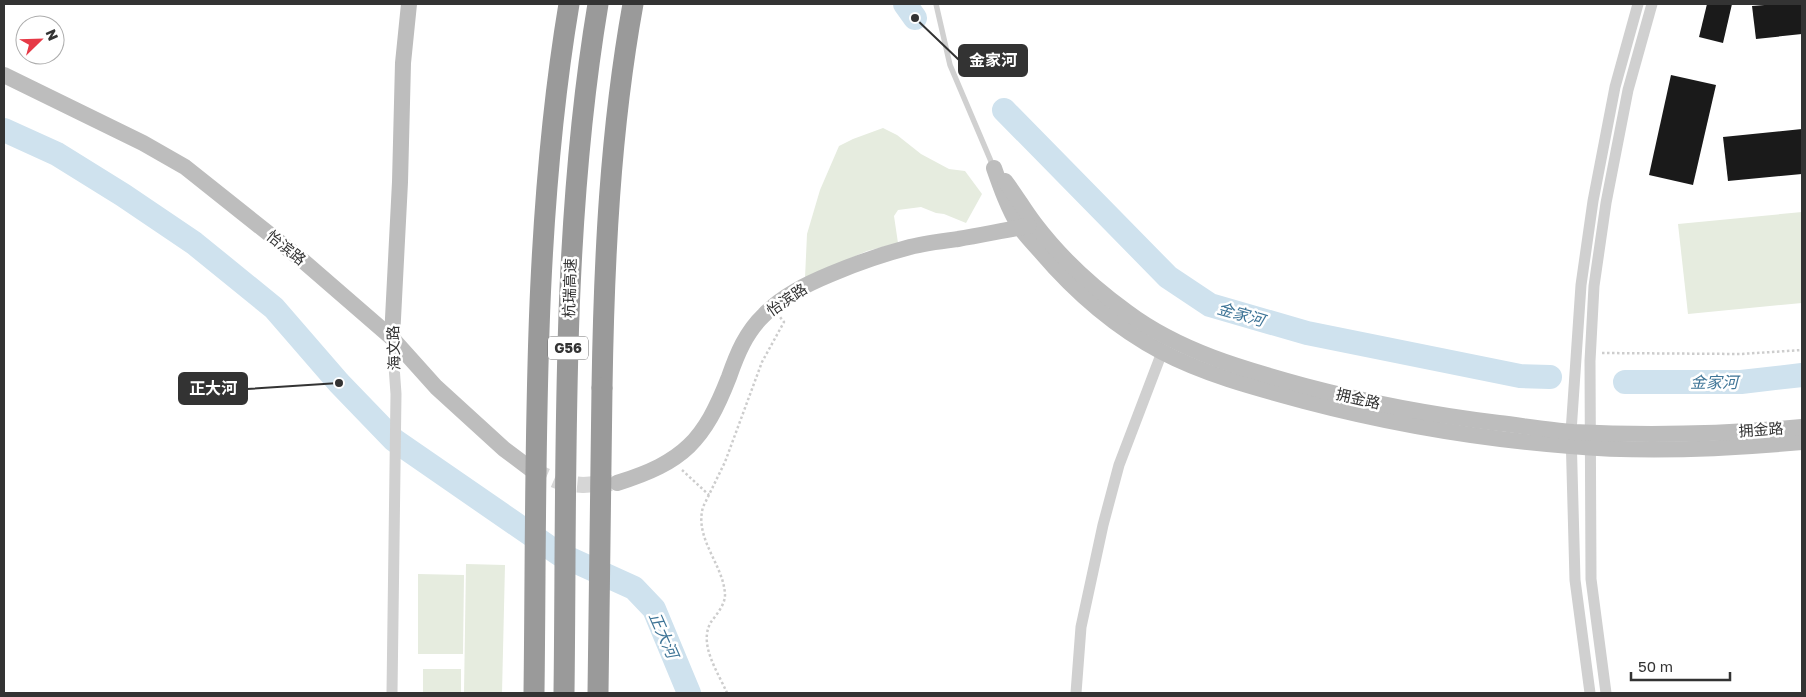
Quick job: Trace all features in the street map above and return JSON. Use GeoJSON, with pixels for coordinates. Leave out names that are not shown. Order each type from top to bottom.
{"type":"FeatureCollection","features":[{"type":"Feature","properties":{"kind":"highway","name":"杭瑞高速"},"geometry":{"type":"LineString","coordinates":[[534,693],[539,350],[543,241],[553,116],[569,4]]}},
{"type":"Feature","properties":{"kind":"highway","name":"杭瑞高速"},"geometry":{"type":"LineString","coordinates":[[564,693],[568,360],[572,251],[582,119],[598,4]]}},
{"type":"Feature","properties":{"kind":"highway"},"geometry":{"type":"LineString","coordinates":[[598,693],[604,298],[610,191],[619,96],[633,4]]}},
{"type":"Feature","properties":{"kind":"street","name":"海文路"},"geometry":{"type":"LineString","coordinates":[[392,693],[396,394],[392,338],[404,63],[409,4]]}},
{"type":"Feature","properties":{"kind":"street"},"geometry":{"type":"LineString","coordinates":[[1590,693],[1576,580],[1571,439],[1581,285],[1593,201],[1615,86],[1638,4]]}},
{"type":"Feature","properties":{"kind":"street"},"geometry":{"type":"LineString","coordinates":[[1606,693],[1591,579],[1589,440],[1590,353],[1594,286],[1606,203],[1628,90],[1652,4]]}},
{"type":"Feature","properties":{"kind":"street","name":"怡滨路"},"geometry":{"type":"LineString","coordinates":[[4,75],[143,143],[185,168],[302,260],[392,338],[436,387],[504,449],[532,470]]}},
{"type":"Feature","properties":{"kind":"street"},"geometry":{"type":"LineString","coordinates":[[994,168],[1003,195],[1027,226],[1056,270],[1119,325],[1165,345],[1216,375],[1270,392],[1350,413],[1442,430],[1589,440],[1635,449],[1744,447],[1802,442]]}},
{"type":"Feature","properties":{"kind":"street","name":"怡滨路"},"geometry":{"type":"LineString","coordinates":[[617,483],[646,474],[672,460],[690,446],[706,428],[720,401],[742,344],[750,331],[764,314],[791,293],[862,260],[912,246],[1027,226]]}},
{"type":"Feature","properties":{"kind":"street"},"geometry":{"type":"LineString","coordinates":[[1076,693],[1081,627],[1103,524],[1119,465],[1165,345]]}},
{"type":"Feature","properties":{"kind":"street","name":"拥金路"},"geometry":{"type":"LineString","coordinates":[[1589,440],[1635,434],[1744,432],[1802,427]]}},
{"type":"Feature","properties":{"kind":"lane"},"geometry":{"type":"LineString","coordinates":[[936,4],[950,65],[994,168]]}},
{"type":"Feature","properties":{"kind":"path"},"geometry":{"type":"LineString","coordinates":[[727,693],[706,645],[708,628],[723,604],[725,596],[722,580],[705,540],[700,515],[725,462],[762,362],[784,322],[773,307]]}},
{"type":"Feature","properties":{"kind":"path"},"geometry":{"type":"LineString","coordinates":[[1590,353],[1741,354],[1802,350]]}},
{"type":"Feature","properties":{"kind":"path"},"geometry":{"type":"LineString","coordinates":[[672,460],[709,495]]}},
{"type":"Feature","properties":{"kind":"shaded area"},"geometry":{"type":"Polygon","coordinates":[[[883,128],[897,135],[921,154],[949,169],[965,171],[982,194],[966,223],[921,207],[898,210],[894,216],[898,243],[867,251],[805,278],[807,234],[820,190],[839,146],[883,128]]]}},
{"type":"Feature","properties":{"kind":"shaded area"},"geometry":{"type":"Polygon","coordinates":[[[1802,212],[1802,303],[1688,314],[1678,224],[1802,212]]]}},
{"type":"Feature","properties":{"kind":"shaded area"},"geometry":{"type":"Polygon","coordinates":[[[466,564],[505,565],[502,693],[464,693],[466,564]]]}},
{"type":"Feature","properties":{"kind":"shaded area"},"geometry":{"type":"Polygon","coordinates":[[[418,574],[464,575],[463,654],[418,654],[418,574]]]}},
{"type":"Feature","properties":{"kind":"shaded area"},"geometry":{"type":"Polygon","coordinates":[[[423,669],[461,669],[461,693],[423,693],[423,669]]]}},
{"type":"Feature","properties":{"kind":"building"},"geometry":{"type":"Polygon","coordinates":[[[1707,4],[1732,4],[1723,43],[1699,37],[1707,4]]]}},
{"type":"Feature","properties":{"kind":"building"},"geometry":{"type":"Polygon","coordinates":[[[1802,4],[1802,34],[1756,39],[1752,6],[1802,4]]]}},
{"type":"Feature","properties":{"kind":"building"},"geometry":{"type":"Polygon","coordinates":[[[1671,75],[1716,85],[1693,185],[1649,175],[1671,75]]]}},
{"type":"Feature","properties":{"kind":"building"},"geometry":{"type":"Polygon","coordinates":[[[1802,129],[1802,174],[1728,181],[1723,137],[1802,129]]]}},
{"type":"Feature","properties":{"kind":"waterway","name":"金家河"},"geometry":{"type":"LineString","coordinates":[[905,4],[915,18]]}},
{"type":"Feature","properties":{"kind":"waterway","name":"金家河"},"geometry":{"type":"LineString","coordinates":[[1004,110],[1168,277],[1210,305],[1307,333],[1520,376],[1550,377]]}},
{"type":"Feature","properties":{"kind":"waterway","name":"正大河"},"geometry":{"type":"LineString","coordinates":[[4,130],[57,154],[123,195],[194,243],[274,308],[339,383],[394,440],[559,554],[634,588],[654,609],[689,693]]}},
{"type":"Feature","properties":{"kind":"waterway","name":"金家河"},"geometry":{"type":"LineString","coordinates":[[1625,382],[1741,382],[1802,375]]}},
{"type":"Feature","properties":{"kind":"tunnel"},"geometry":{"type":"LineString","coordinates":[[532,470],[562,483],[583,485],[612,483]]}},
{"type":"Feature","properties":{"kind":"place","name":"金家河"},"geometry":{"type":"Point","coordinates":[915,18]}},
{"type":"Feature","properties":{"kind":"place","name":"正大河"},"geometry":{"type":"Point","coordinates":[339,383]}}]}
